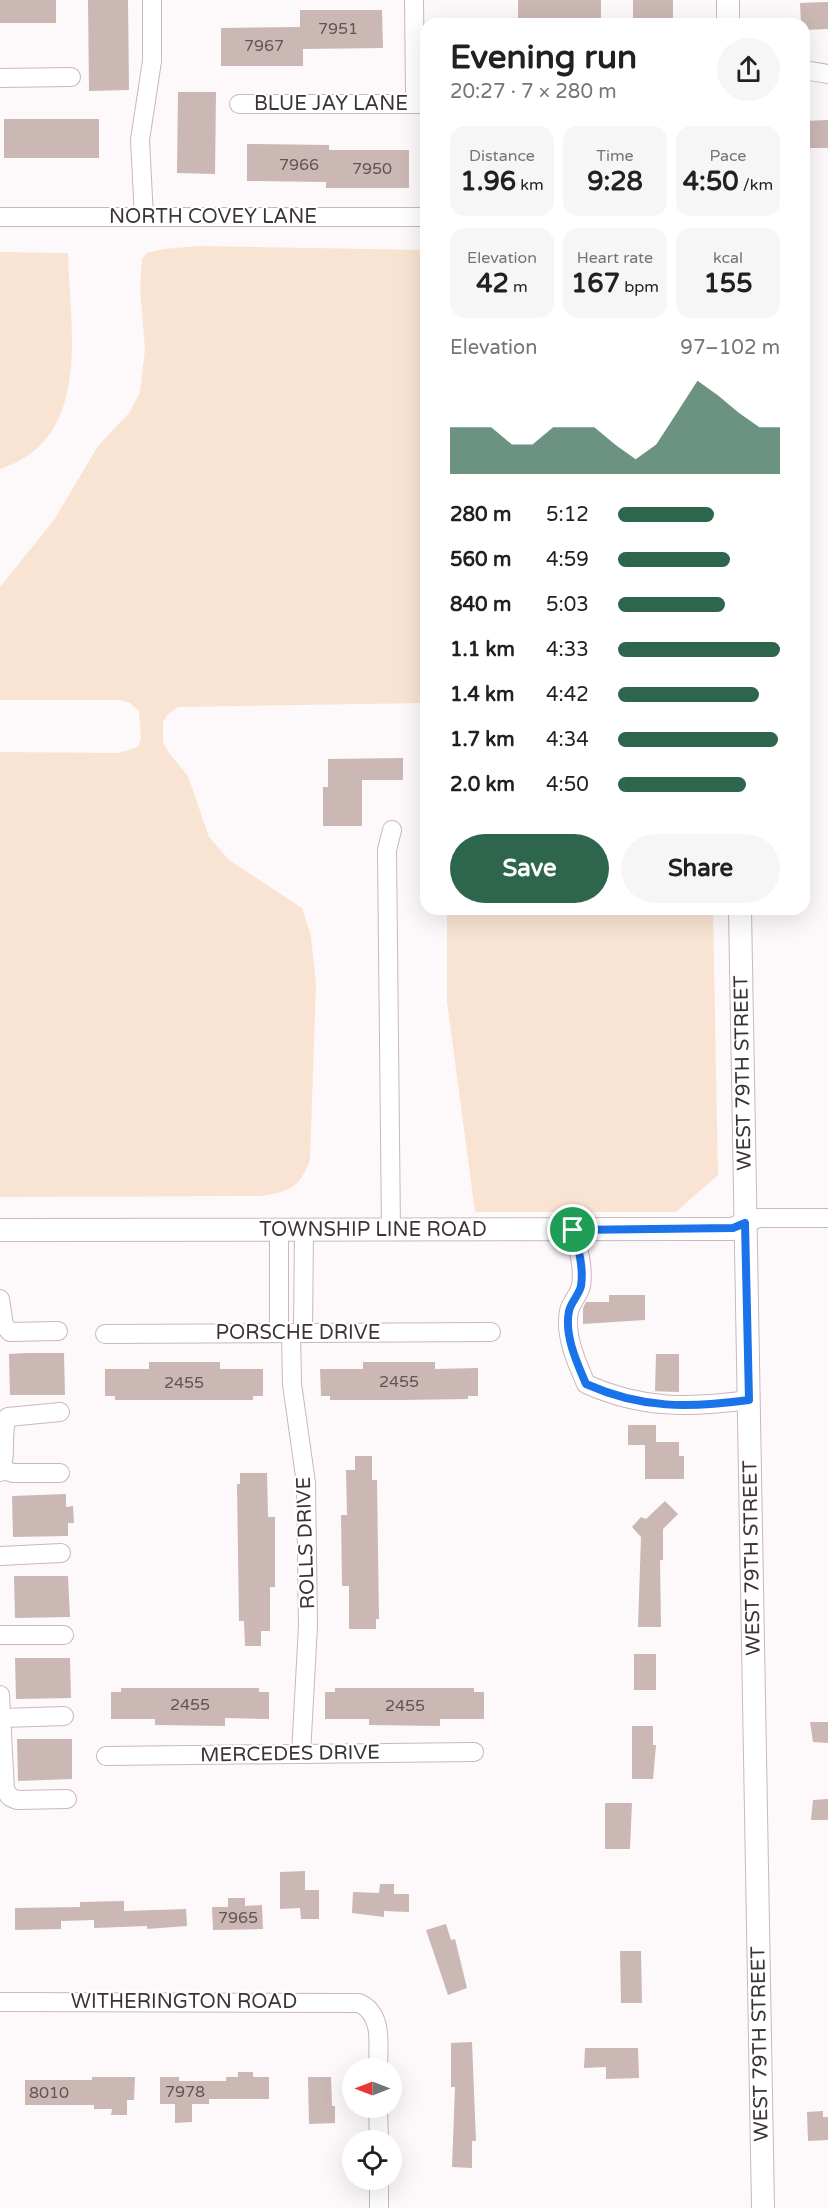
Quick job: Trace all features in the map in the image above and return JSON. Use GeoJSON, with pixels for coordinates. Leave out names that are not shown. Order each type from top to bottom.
{"type":"FeatureCollection","features":[{"type":"Feature","properties":{"kind":"main road"},"geometry":{"type":"LineString","coordinates":[[728,0],[728,18]]}},
{"type":"Feature","properties":{"kind":"main road","name":"WEST 79TH STREET"},"geometry":{"type":"LineString","coordinates":[[740,915],[763,2208]]}},
{"type":"Feature","properties":{"kind":"main road","name":"TOWNSHIP LINE ROAD"},"geometry":{"type":"LineString","coordinates":[[0,1230],[573,1230],[733,1228],[745,1223]]}},
{"type":"Feature","properties":{"kind":"street"},"geometry":{"type":"LineString","coordinates":[[144,217],[140,140],[152,61],[152,0]]}},
{"type":"Feature","properties":{"kind":"street"},"geometry":{"type":"LineString","coordinates":[[414,0],[420,63]]}},
{"type":"Feature","properties":{"kind":"street"},"geometry":{"type":"LineString","coordinates":[[810,71],[828,74]]}},
{"type":"Feature","properties":{"kind":"street"},"geometry":{"type":"LineString","coordinates":[[0,78],[71,77]]}},
{"type":"Feature","properties":{"kind":"street","name":"BLUE JAY LANE"},"geometry":{"type":"LineString","coordinates":[[239,104],[420,94]]}},
{"type":"Feature","properties":{"kind":"street","name":"NORTH COVEY LANE"},"geometry":{"type":"LineString","coordinates":[[0,217],[420,217]]}},
{"type":"Feature","properties":{"kind":"street"},"geometry":{"type":"LineString","coordinates":[[391,1231],[387,850],[392,830]]}},
{"type":"Feature","properties":{"kind":"street"},"geometry":{"type":"LineString","coordinates":[[745,1223],[759,1218],[828,1218]]}},
{"type":"Feature","properties":{"kind":"street"},"geometry":{"type":"LineString","coordinates":[[573,1230],[581,1261],[581,1286],[569,1312],[569,1333],[576,1361],[586,1384],[615,1397],[652,1405],[701,1407],[749,1400]]}},
{"type":"Feature","properties":{"kind":"street","name":"ROLLS DRIVE"},"geometry":{"type":"LineString","coordinates":[[279,1231],[291,1333],[292,1384],[306,1494],[308,1626],[301,1754]]}},
{"type":"Feature","properties":{"kind":"street","name":"ROLLS DRIVE"},"geometry":{"type":"LineString","coordinates":[[291,1333],[304,1231]]}},
{"type":"Feature","properties":{"kind":"street"},"geometry":{"type":"LineString","coordinates":[[0,1299],[4,1325],[10,1332],[58,1331]]}},
{"type":"Feature","properties":{"kind":"street","name":"PORSCHE DRIVE"},"geometry":{"type":"LineString","coordinates":[[105,1334],[492,1332]]}},
{"type":"Feature","properties":{"kind":"street"},"geometry":{"type":"LineString","coordinates":[[60,1412],[8,1417],[3,1424],[4,1461],[1,1470],[13,1473],[60,1473]]}},
{"type":"Feature","properties":{"kind":"street"},"geometry":{"type":"LineString","coordinates":[[0,1556],[61,1553]]}},
{"type":"Feature","properties":{"kind":"street"},"geometry":{"type":"LineString","coordinates":[[0,1635],[64,1635]]}},
{"type":"Feature","properties":{"kind":"street"},"geometry":{"type":"LineString","coordinates":[[0,1695],[3,1718],[4,1786],[10,1797],[67,1799]]}},
{"type":"Feature","properties":{"kind":"street"},"geometry":{"type":"LineString","coordinates":[[3,1718],[64,1716]]}},
{"type":"Feature","properties":{"kind":"street","name":"MERCEDES DRIVE"},"geometry":{"type":"LineString","coordinates":[[106,1756],[474,1752]]}},
{"type":"Feature","properties":{"kind":"street","name":"WITHERINGTON ROAD"},"geometry":{"type":"LineString","coordinates":[[0,2002],[352,2002],[368,2007],[374,2014],[377,2025],[378,2058]]}},
{"type":"Feature","properties":{"kind":"street"},"geometry":{"type":"LineString","coordinates":[[379,2190],[379,2208]]}},
{"type":"Feature","properties":{"kind":"shaded area"},"geometry":{"type":"Polygon","coordinates":[[[200,246],[420,250],[420,703],[178,707],[168,714],[163,722],[163,742],[188,776],[209,837],[229,860],[302,908],[311,936],[316,985],[310,1160],[297,1183],[278,1193],[259,1196],[0,1197],[0,752],[118,753],[138,747],[141,738],[139,711],[130,703],[120,700],[0,700],[0,587],[54,520],[98,446],[130,412],[140,392],[145,350],[140,288],[142,259],[147,253],[163,249],[200,246]]]}},
{"type":"Feature","properties":{"kind":"shaded area"},"geometry":{"type":"Polygon","coordinates":[[[0,252],[68,253],[72,347],[70,379],[63,408],[50,433],[30,454],[0,469],[0,252]]]}},
{"type":"Feature","properties":{"kind":"shaded area"},"geometry":{"type":"Polygon","coordinates":[[[447,915],[713,915],[718,1175],[676,1212],[475,1212],[447,1002],[447,915]]]}},
{"type":"Feature","properties":{"kind":"building"},"geometry":{"type":"Polygon","coordinates":[[[0,0],[56,0],[56,23],[0,23],[0,0]]]}},
{"type":"Feature","properties":{"kind":"building"},"geometry":{"type":"Polygon","coordinates":[[[88,0],[128,0],[129,90],[89,91],[88,0]]]}},
{"type":"Feature","properties":{"kind":"building"},"geometry":{"type":"Polygon","coordinates":[[[518,0],[601,0],[601,18],[518,18],[518,0]]]}},
{"type":"Feature","properties":{"kind":"building"},"geometry":{"type":"Polygon","coordinates":[[[633,0],[673,0],[673,18],[633,18],[633,0]]]}},
{"type":"Feature","properties":{"kind":"building"},"geometry":{"type":"Polygon","coordinates":[[[828,2],[828,29],[810,30],[810,18],[801,18],[800,3],[828,2]]]}},
{"type":"Feature","properties":{"kind":"building"},"geometry":{"type":"Polygon","coordinates":[[[300,10],[382,10],[383,48],[303,49],[303,66],[221,66],[221,28],[300,27],[300,10]]]}},
{"type":"Feature","properties":{"kind":"building"},"geometry":{"type":"Polygon","coordinates":[[[178,92],[216,92],[215,174],[177,173],[178,92]]]}},
{"type":"Feature","properties":{"kind":"building"},"geometry":{"type":"Polygon","coordinates":[[[4,119],[99,119],[99,158],[4,158],[4,119]]]}},
{"type":"Feature","properties":{"kind":"building"},"geometry":{"type":"Polygon","coordinates":[[[828,120],[828,148],[810,148],[810,121],[828,120]]]}},
{"type":"Feature","properties":{"kind":"building"},"geometry":{"type":"Polygon","coordinates":[[[247,144],[329,145],[329,150],[409,150],[409,188],[326,188],[326,182],[247,181],[247,144]]]}},
{"type":"Feature","properties":{"kind":"building"},"geometry":{"type":"Polygon","coordinates":[[[403,758],[403,780],[362,780],[362,826],[323,826],[323,787],[328,787],[328,759],[403,758]]]}},
{"type":"Feature","properties":{"kind":"building"},"geometry":{"type":"Polygon","coordinates":[[[609,1295],[645,1295],[645,1320],[583,1324],[583,1308],[586,1302],[609,1302],[609,1295]]]}},
{"type":"Feature","properties":{"kind":"building"},"geometry":{"type":"Polygon","coordinates":[[[64,1353],[65,1395],[10,1395],[9,1354],[64,1353]]]}},
{"type":"Feature","properties":{"kind":"building"},"geometry":{"type":"Polygon","coordinates":[[[656,1354],[679,1354],[679,1392],[649,1391],[655,1391],[656,1354]]]}},
{"type":"Feature","properties":{"kind":"building"},"geometry":{"type":"Polygon","coordinates":[[[149,1362],[220,1362],[220,1369],[263,1369],[263,1396],[253,1396],[253,1400],[115,1400],[115,1396],[105,1396],[105,1369],[149,1369],[149,1362]]]}},
{"type":"Feature","properties":{"kind":"building"},"geometry":{"type":"Polygon","coordinates":[[[363,1362],[435,1362],[435,1369],[478,1368],[478,1396],[468,1396],[468,1399],[330,1400],[330,1396],[321,1396],[320,1369],[363,1369],[363,1362]]]}},
{"type":"Feature","properties":{"kind":"building"},"geometry":{"type":"Polygon","coordinates":[[[628,1425],[656,1425],[656,1442],[679,1442],[679,1456],[684,1456],[684,1479],[645,1479],[645,1445],[628,1445],[628,1425]]]}},
{"type":"Feature","properties":{"kind":"building"},"geometry":{"type":"Polygon","coordinates":[[[355,1456],[372,1456],[372,1480],[377,1480],[379,1619],[376,1619],[376,1629],[349,1629],[349,1586],[342,1586],[341,1515],[347,1515],[346,1470],[355,1470],[355,1456]]]}},
{"type":"Feature","properties":{"kind":"building"},"geometry":{"type":"Polygon","coordinates":[[[240,1473],[267,1473],[268,1517],[275,1517],[275,1587],[270,1587],[270,1631],[261,1631],[261,1646],[245,1646],[244,1621],[239,1621],[237,1484],[240,1484],[240,1473]]]}},
{"type":"Feature","properties":{"kind":"building"},"geometry":{"type":"Polygon","coordinates":[[[66,1494],[66,1507],[73,1506],[74,1523],[68,1523],[68,1536],[13,1537],[12,1496],[66,1494]]]}},
{"type":"Feature","properties":{"kind":"building"},"geometry":{"type":"Polygon","coordinates":[[[665,1501],[678,1514],[663,1529],[663,1560],[660,1560],[661,1627],[638,1627],[641,1537],[632,1527],[641,1517],[646,1519],[665,1501]]]}},
{"type":"Feature","properties":{"kind":"building"},"geometry":{"type":"Polygon","coordinates":[[[14,1576],[68,1576],[70,1617],[15,1618],[14,1576]]]}},
{"type":"Feature","properties":{"kind":"building"},"geometry":{"type":"Polygon","coordinates":[[[634,1654],[656,1654],[656,1690],[634,1690],[634,1654]]]}},
{"type":"Feature","properties":{"kind":"building"},"geometry":{"type":"Polygon","coordinates":[[[15,1658],[70,1658],[71,1698],[16,1699],[15,1658]]]}},
{"type":"Feature","properties":{"kind":"building"},"geometry":{"type":"Polygon","coordinates":[[[121,1688],[259,1688],[259,1692],[269,1692],[269,1719],[225,1718],[225,1726],[155,1725],[155,1719],[111,1719],[111,1692],[121,1692],[121,1688]]]}},
{"type":"Feature","properties":{"kind":"building"},"geometry":{"type":"Polygon","coordinates":[[[335,1688],[474,1688],[474,1692],[484,1692],[484,1719],[440,1719],[440,1726],[369,1725],[369,1719],[325,1719],[325,1692],[335,1692],[335,1688]]]}},
{"type":"Feature","properties":{"kind":"building"},"geometry":{"type":"Polygon","coordinates":[[[810,1722],[828,1722],[828,1743],[813,1742],[810,1722]]]}},
{"type":"Feature","properties":{"kind":"building"},"geometry":{"type":"Polygon","coordinates":[[[632,1726],[653,1726],[653,1745],[656,1745],[653,1779],[632,1779],[632,1726]]]}},
{"type":"Feature","properties":{"kind":"building"},"geometry":{"type":"Polygon","coordinates":[[[17,1739],[72,1739],[72,1779],[18,1781],[17,1739]]]}},
{"type":"Feature","properties":{"kind":"building"},"geometry":{"type":"Polygon","coordinates":[[[828,1799],[828,1820],[811,1820],[813,1800],[828,1799]]]}},
{"type":"Feature","properties":{"kind":"building"},"geometry":{"type":"Polygon","coordinates":[[[605,1803],[632,1803],[630,1849],[605,1849],[605,1803]]]}},
{"type":"Feature","properties":{"kind":"building"},"geometry":{"type":"Polygon","coordinates":[[[305,1871],[305,1890],[319,1890],[319,1919],[301,1919],[300,1908],[280,1909],[280,1872],[305,1871]]]}},
{"type":"Feature","properties":{"kind":"building"},"geometry":{"type":"Polygon","coordinates":[[[380,1884],[394,1884],[394,1894],[409,1894],[409,1912],[384,1911],[384,1917],[352,1913],[353,1892],[379,1893],[380,1884]]]}},
{"type":"Feature","properties":{"kind":"building"},"geometry":{"type":"Polygon","coordinates":[[[228,1898],[245,1898],[245,1906],[262,1905],[263,1929],[213,1930],[212,1907],[228,1907],[228,1898]]]}},
{"type":"Feature","properties":{"kind":"building"},"geometry":{"type":"Polygon","coordinates":[[[124,1901],[124,1911],[186,1909],[187,1926],[147,1929],[147,1926],[94,1928],[94,1920],[61,1921],[61,1929],[15,1930],[15,1908],[80,1907],[80,1902],[124,1901]]]}},
{"type":"Feature","properties":{"kind":"building"},"geometry":{"type":"Polygon","coordinates":[[[446,1924],[451,1940],[455,1939],[467,1988],[448,1995],[426,1930],[446,1924]]]}},
{"type":"Feature","properties":{"kind":"building"},"geometry":{"type":"Polygon","coordinates":[[[620,1951],[641,1951],[642,2003],[621,2003],[620,1951]]]}},
{"type":"Feature","properties":{"kind":"building"},"geometry":{"type":"Polygon","coordinates":[[[472,2042],[476,2141],[472,2141],[472,2168],[452,2167],[455,2087],[451,2087],[451,2043],[472,2042]]]}},
{"type":"Feature","properties":{"kind":"building"},"geometry":{"type":"Polygon","coordinates":[[[585,2048],[638,2048],[639,2078],[606,2079],[606,2067],[584,2068],[585,2048]]]}},
{"type":"Feature","properties":{"kind":"building"},"geometry":{"type":"Polygon","coordinates":[[[238,2072],[253,2072],[253,2077],[269,2077],[269,2099],[209,2099],[209,2104],[192,2104],[192,2122],[175,2123],[175,2104],[160,2104],[160,2077],[179,2077],[179,2081],[226,2081],[226,2077],[238,2077],[238,2072]]]}},
{"type":"Feature","properties":{"kind":"building"},"geometry":{"type":"Polygon","coordinates":[[[92,2077],[135,2077],[134,2100],[127,2100],[127,2115],[111,2115],[112,2109],[94,2109],[94,2105],[25,2105],[25,2080],[92,2080],[92,2077]]]}},
{"type":"Feature","properties":{"kind":"building"},"geometry":{"type":"Polygon","coordinates":[[[308,2077],[331,2077],[335,2123],[309,2124],[308,2077]]]}},
{"type":"Feature","properties":{"kind":"building"},"geometry":{"type":"Polygon","coordinates":[[[823,2111],[823,2117],[828,2117],[828,2140],[808,2141],[807,2112],[823,2111]]]}},
{"type":"Feature","properties":{"kind":"route"},"geometry":{"type":"LineString","coordinates":[[745,1223],[749,1400],[701,1407],[652,1405],[615,1397],[586,1384],[576,1361],[569,1333],[569,1312],[581,1286],[581,1261],[573,1230],[733,1228],[745,1223]]}}]}
